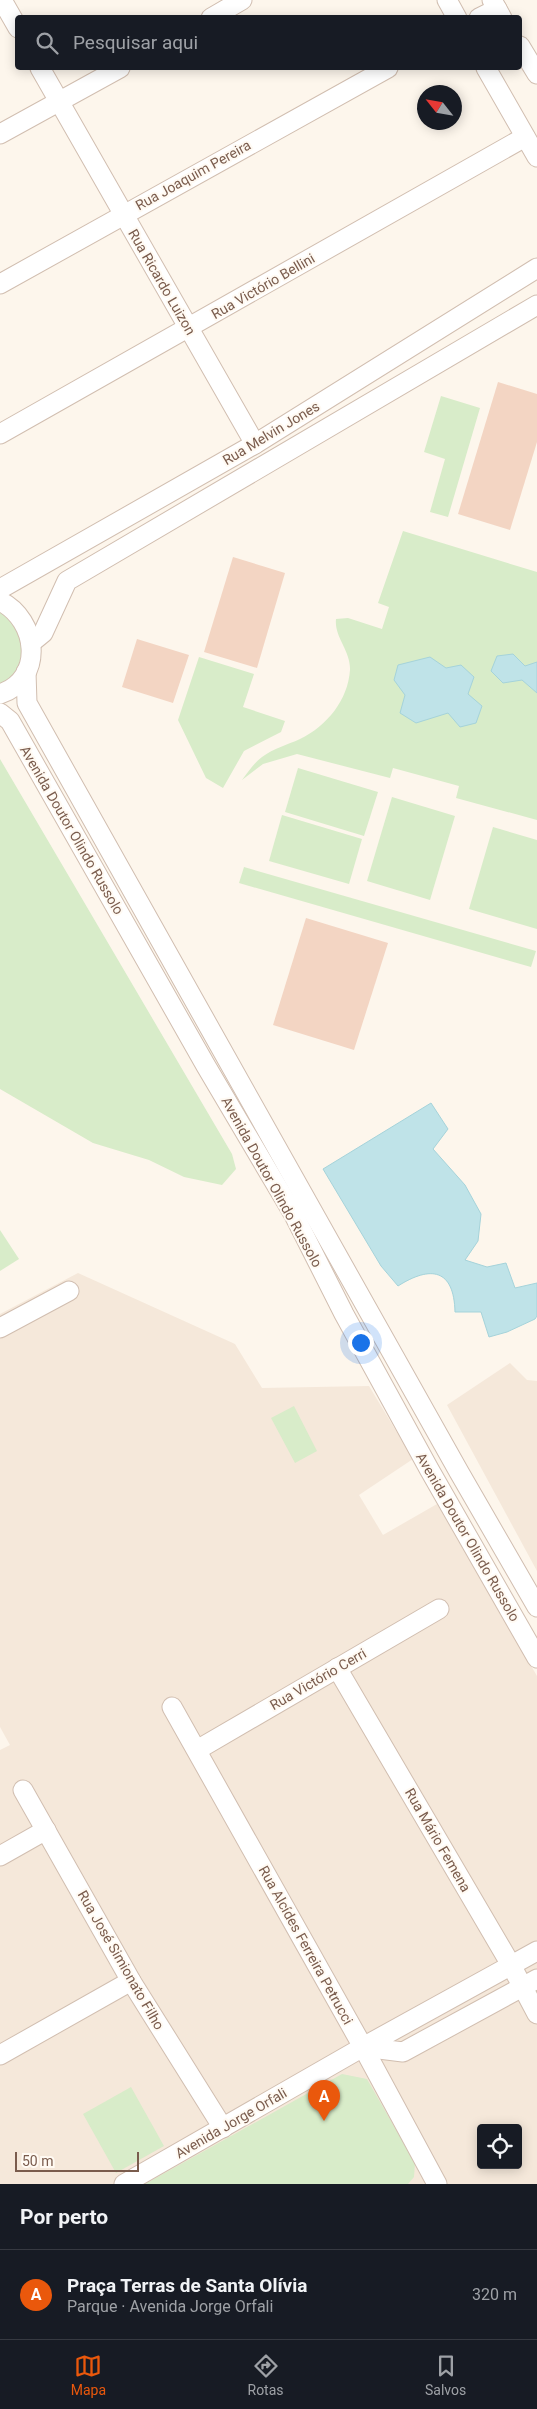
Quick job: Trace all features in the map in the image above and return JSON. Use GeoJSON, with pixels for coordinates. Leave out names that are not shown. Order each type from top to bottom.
{"type":"FeatureCollection","features":[{"type":"Feature","properties":{"kind":"street"},"geometry":{"type":"LineString","coordinates":[[2,0],[15,23]]}},
{"type":"Feature","properties":{"kind":"street"},"geometry":{"type":"LineString","coordinates":[[216,15],[242,0]]}},
{"type":"Feature","properties":{"kind":"street"},"geometry":{"type":"LineString","coordinates":[[447,0],[455,15]]}},
{"type":"Feature","properties":{"kind":"street"},"geometry":{"type":"LineString","coordinates":[[485,15],[497,9]]}},
{"type":"Feature","properties":{"kind":"street"},"geometry":{"type":"LineString","coordinates":[[522,49],[537,74]]}},
{"type":"Feature","properties":{"kind":"street","name":"Rua Ricardo Luizon"},"geometry":{"type":"LineString","coordinates":[[41,70],[255,444]]}},
{"type":"Feature","properties":{"kind":"street"},"geometry":{"type":"LineString","coordinates":[[0,134],[116,70]]}},
{"type":"Feature","properties":{"kind":"street","name":"Rua Joaquim Pereira"},"geometry":{"type":"LineString","coordinates":[[0,284],[384,70]]}},
{"type":"Feature","properties":{"kind":"street"},"geometry":{"type":"LineString","coordinates":[[487,70],[537,157]]}},
{"type":"Feature","properties":{"kind":"street","name":"Rua Victório Bellini"},"geometry":{"type":"LineString","coordinates":[[0,434],[525,137]]}},
{"type":"Feature","properties":{"kind":"street","name":"Rua Melvin Jones"},"geometry":{"type":"LineString","coordinates":[[0,589],[255,444],[537,268]]}},
{"type":"Feature","properties":{"kind":"street","name":"Rua Melvin Jones"},"geometry":{"type":"LineString","coordinates":[[32,642],[43,633],[67,581],[537,305]]}},
{"type":"Feature","properties":{"kind":"street"},"geometry":{"type":"LineString","coordinates":[[0,601],[10,606],[21,616],[28,628],[32,642]]}},
{"type":"Feature","properties":{"kind":"street","name":"Avenida Doutor Olindo Russolo"},"geometry":{"type":"LineString","coordinates":[[32,642],[31,657],[26,672],[27,703],[454,1464],[537,1607]]}},
{"type":"Feature","properties":{"kind":"street"},"geometry":{"type":"LineString","coordinates":[[0,694],[16,684],[26,672]]}},
{"type":"Feature","properties":{"kind":"street","name":"Avenida Doutor Olindo Russolo"},"geometry":{"type":"LineString","coordinates":[[0,712],[10,721],[206,1066],[294,1215],[344,1314],[537,1658]]}},
{"type":"Feature","properties":{"kind":"street"},"geometry":{"type":"LineString","coordinates":[[0,1328],[69,1291]]}},
{"type":"Feature","properties":{"kind":"street"},"geometry":{"type":"LineString","coordinates":[[344,1314],[364,1304]]}},
{"type":"Feature","properties":{"kind":"street"},"geometry":{"type":"LineString","coordinates":[[434,1477],[454,1464]]}},
{"type":"Feature","properties":{"kind":"street","name":"Rua Victório Cerri"},"geometry":{"type":"LineString","coordinates":[[198,1750],[439,1609]]}},
{"type":"Feature","properties":{"kind":"street","name":"Rua Mário Femena"},"geometry":{"type":"LineString","coordinates":[[337,1668],[511,1965],[530,1983],[537,2014]]}},
{"type":"Feature","properties":{"kind":"street","name":"Rua Alcídes Ferreira Petrucci"},"geometry":{"type":"LineString","coordinates":[[172,1707],[198,1750],[363,2047],[435,2183]]}},
{"type":"Feature","properties":{"kind":"street","name":"Rua José Simionato Filho"},"geometry":{"type":"LineString","coordinates":[[23,1790],[131,1980],[223,2128]]}},
{"type":"Feature","properties":{"kind":"street"},"geometry":{"type":"LineString","coordinates":[[0,1856],[46,1830]]}},
{"type":"Feature","properties":{"kind":"street","name":"Avenida Jorge Orfali"},"geometry":{"type":"LineString","coordinates":[[124,2184],[363,2047],[537,1951]]}},
{"type":"Feature","properties":{"kind":"street"},"geometry":{"type":"LineString","coordinates":[[0,2055],[131,1980]]}},
{"type":"Feature","properties":{"kind":"street"},"geometry":{"type":"LineString","coordinates":[[363,2047],[403,2052],[530,1983]]}},
{"type":"Feature","properties":{"kind":"shaded area"},"geometry":{"type":"Polygon","coordinates":[[[78,1273],[235,1344],[262,1388],[369,1386],[413,1459],[359,1495],[383,1535],[437,1504],[537,1676],[537,2184],[0,2184],[0,1750],[10,1745],[0,1727],[0,1314],[78,1273]]]}},
{"type":"Feature","properties":{"kind":"shaded area"},"geometry":{"type":"Polygon","coordinates":[[[510,1363],[527,1380],[537,1381],[537,1571],[447,1405],[510,1363]]]}},
{"type":"Feature","properties":{"kind":"green space"},"geometry":{"type":"Polygon","coordinates":[[[441,396],[480,408],[448,517],[430,512],[445,459],[424,452],[441,396]]]}},
{"type":"Feature","properties":{"kind":"green space"},"geometry":{"type":"Polygon","coordinates":[[[403,531],[537,572],[537,820],[456,798],[459,786],[393,768],[390,778],[297,754],[263,764],[242,780],[262,757],[310,734],[319,727],[340,702],[348,681],[350,663],[337,632],[336,619],[348,618],[382,629],[389,607],[378,603],[403,531]]]}},
{"type":"Feature","properties":{"kind":"green space"},"geometry":{"type":"Polygon","coordinates":[[[0,610],[22,633],[22,649],[17,670],[0,686],[0,610]]]}},
{"type":"Feature","properties":{"kind":"green space"},"geometry":{"type":"Polygon","coordinates":[[[199,657],[254,674],[243,707],[285,721],[281,732],[244,751],[223,788],[206,778],[178,720],[199,657]]]}},
{"type":"Feature","properties":{"kind":"green space"},"geometry":{"type":"Polygon","coordinates":[[[0,759],[232,1154],[236,1169],[222,1185],[184,1177],[149,1160],[93,1143],[0,1089],[0,759]]]}},
{"type":"Feature","properties":{"kind":"green space"},"geometry":{"type":"Polygon","coordinates":[[[298,768],[378,792],[364,836],[285,812],[298,768]]]}},
{"type":"Feature","properties":{"kind":"green space"},"geometry":{"type":"Polygon","coordinates":[[[392,797],[455,816],[430,900],[367,881],[392,797]]]}},
{"type":"Feature","properties":{"kind":"green space"},"geometry":{"type":"Polygon","coordinates":[[[282,815],[362,839],[349,884],[269,861],[282,815]]]}},
{"type":"Feature","properties":{"kind":"green space"},"geometry":{"type":"Polygon","coordinates":[[[493,827],[537,840],[537,929],[469,909],[493,827]]]}},
{"type":"Feature","properties":{"kind":"green space"},"geometry":{"type":"Polygon","coordinates":[[[244,867],[536,951],[531,967],[239,883],[244,867]]]}},
{"type":"Feature","properties":{"kind":"green space"},"geometry":{"type":"Polygon","coordinates":[[[0,1230],[19,1259],[0,1271],[0,1230]]]}},
{"type":"Feature","properties":{"kind":"green space"},"geometry":{"type":"Polygon","coordinates":[[[294,1406],[317,1451],[295,1463],[271,1418],[294,1406]]]}},
{"type":"Feature","properties":{"kind":"green space"},"geometry":{"type":"Polygon","coordinates":[[[342,2074],[367,2079],[415,2163],[414,2177],[408,2184],[145,2184],[342,2074]]]}},
{"type":"Feature","properties":{"kind":"green space"},"geometry":{"type":"Polygon","coordinates":[[[131,2087],[164,2146],[116,2173],[83,2114],[131,2087]]]}},
{"type":"Feature","properties":{"kind":"water"},"geometry":{"type":"Polygon","coordinates":[[[513,654],[525,666],[537,662],[537,693],[522,680],[503,683],[491,671],[497,656],[513,654]]]}},
{"type":"Feature","properties":{"kind":"water"},"geometry":{"type":"Polygon","coordinates":[[[430,657],[446,668],[461,665],[474,677],[468,694],[482,706],[476,723],[460,727],[448,713],[416,723],[400,713],[405,695],[394,680],[398,665],[430,657]]]}},
{"type":"Feature","properties":{"kind":"water"},"geometry":{"type":"Polygon","coordinates":[[[431,1103],[448,1129],[433,1149],[465,1185],[481,1214],[478,1241],[465,1260],[487,1267],[506,1263],[515,1288],[537,1283],[537,1316],[535,1319],[507,1332],[489,1337],[481,1312],[455,1312],[454,1298],[450,1287],[445,1279],[438,1275],[421,1275],[398,1286],[381,1266],[323,1169],[431,1103]]]}},
{"type":"Feature","properties":{"kind":"building"},"geometry":{"type":"Polygon","coordinates":[[[498,382],[537,394],[537,442],[510,530],[458,514],[498,382]]]}},
{"type":"Feature","properties":{"kind":"building"},"geometry":{"type":"Polygon","coordinates":[[[233,557],[285,573],[257,668],[204,652],[233,557]]]}},
{"type":"Feature","properties":{"kind":"building"},"geometry":{"type":"Polygon","coordinates":[[[137,639],[189,655],[173,703],[122,687],[137,639]]]}},
{"type":"Feature","properties":{"kind":"building"},"geometry":{"type":"Polygon","coordinates":[[[306,918],[388,943],[354,1050],[273,1025],[306,918]]]}},
{"type":"Feature","properties":{"kind":"place","name":"Praça Terras de Santa Olívia"},"geometry":{"type":"Point","coordinates":[324,2121]}}]}
